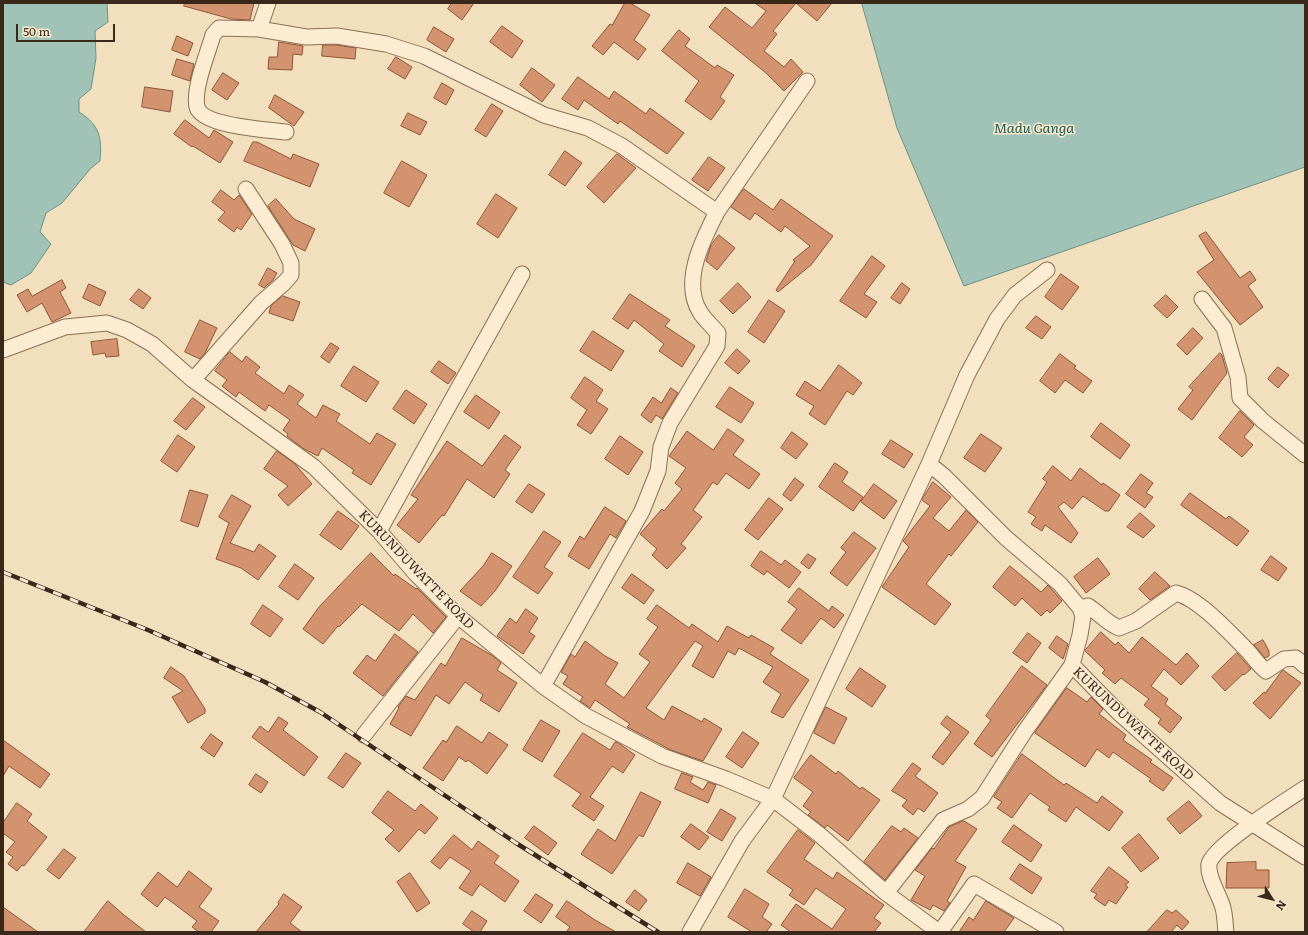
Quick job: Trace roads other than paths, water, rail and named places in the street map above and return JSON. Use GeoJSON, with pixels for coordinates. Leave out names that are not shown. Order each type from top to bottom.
{"type":"FeatureCollection","features":[{"type":"Feature","properties":{"kind":"street"},"geometry":{"type":"LineString","coordinates":[[259,29],[268,3]]}},
{"type":"Feature","properties":{"kind":"street"},"geometry":{"type":"LineString","coordinates":[[286,132],[224,123],[206,117],[197,107],[197,90],[216,30],[219,28],[259,29],[306,37],[337,36],[386,44],[424,56],[544,115],[588,128],[622,146],[717,212]]}},
{"type":"Feature","properties":{"kind":"street"},"geometry":{"type":"LineString","coordinates":[[543,686],[642,511],[658,471],[660,447],[670,423],[717,346],[718,333],[699,311],[692,292],[695,266],[706,233],[717,212],[807,81]]}},
{"type":"Feature","properties":{"kind":"street"},"geometry":{"type":"LineString","coordinates":[[193,380],[261,303],[291,275],[291,264],[282,244],[246,189]]}},
{"type":"Feature","properties":{"kind":"street"},"geometry":{"type":"LineString","coordinates":[[690,932],[742,842],[773,799],[929,464],[967,375],[997,319],[1015,295],[1047,270]]}},
{"type":"Feature","properties":{"kind":"street"},"geometry":{"type":"LineString","coordinates":[[379,531],[522,274]]}},
{"type":"Feature","properties":{"kind":"street"},"geometry":{"type":"LineString","coordinates":[[1202,299],[1224,328],[1238,377],[1240,398],[1263,421],[1305,455]]}},
{"type":"Feature","properties":{"kind":"street","name":"KURUNDUWATTE ROAD"},"geometry":{"type":"LineString","coordinates":[[3,350],[65,327],[107,323],[126,330],[152,344],[193,380],[314,467],[379,531],[416,574],[458,616],[543,686],[586,716],[662,756],[726,779],[773,799],[820,835],[886,893],[943,820],[968,809],[982,798],[1025,731],[1072,665],[1120,714],[1220,803],[1305,857]]}},
{"type":"Feature","properties":{"kind":"street"},"geometry":{"type":"LineString","coordinates":[[929,464],[944,476],[1006,538],[1060,584],[1080,608],[1083,616],[1080,635],[1072,665]]}},
{"type":"Feature","properties":{"kind":"street"},"geometry":{"type":"LineString","coordinates":[[1080,608],[1088,606],[1098,612],[1108,623],[1119,628],[1136,621],[1176,593],[1185,595],[1213,618],[1246,649],[1266,671],[1284,659],[1296,658],[1305,666]]}},
{"type":"Feature","properties":{"kind":"street"},"geometry":{"type":"LineString","coordinates":[[364,735],[458,616]]}},
{"type":"Feature","properties":{"kind":"street"},"geometry":{"type":"LineString","coordinates":[[1226,932],[1224,909],[1211,875],[1209,865],[1212,858],[1221,848],[1305,788]]}},
{"type":"Feature","properties":{"kind":"street"},"geometry":{"type":"LineString","coordinates":[[886,893],[939,932],[974,884],[1056,932]]}},
{"type":"Feature","properties":{"kind":"water"},"geometry":{"type":"Polygon","coordinates":[[[3,3],[107,3],[108,22],[95,31],[96,58],[91,89],[79,99],[79,112],[91,122],[98,133],[101,145],[100,161],[91,168],[62,203],[46,213],[40,232],[51,244],[31,273],[11,285],[3,282],[3,3]]]}},
{"type":"Feature","properties":{"kind":"water","name":"Madu Ganga"},"geometry":{"type":"Polygon","coordinates":[[[862,3],[1305,3],[1305,167],[964,286],[897,128],[862,3]]]}},
{"type":"Feature","properties":{"kind":"railway"},"geometry":{"type":"LineString","coordinates":[[3,572],[148,630],[265,682],[320,712],[516,843],[658,932]]}}]}
